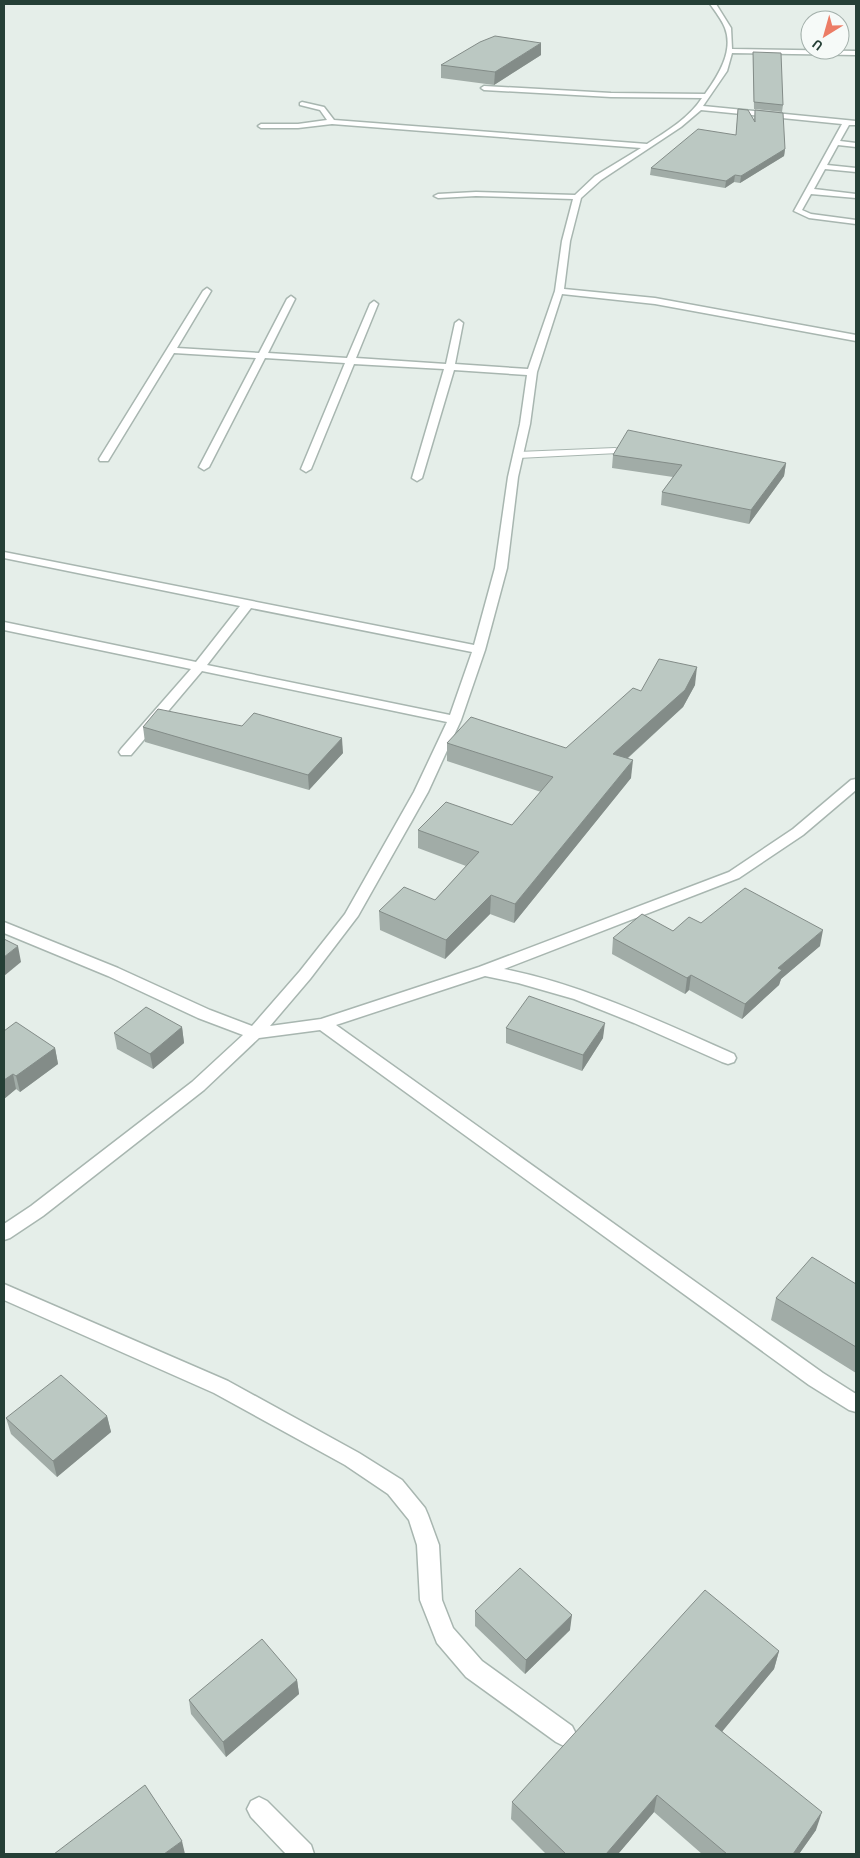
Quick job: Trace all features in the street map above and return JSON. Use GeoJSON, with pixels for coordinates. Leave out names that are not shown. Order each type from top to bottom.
{"type":"FeatureCollection","features":[{"type":"Feature","properties":{"kind":"street"},"geometry":{"type":"LineString","coordinates":[[4,1234],[37,1212],[198,1086],[255,1033],[305,975],[351,916],[422,792],[455,720],[479,650],[501,568],[532,372],[559,291],[566,241],[577,197],[598,178],[679,126],[699,108],[724,71],[729,51],[728,28],[714,4]]}},
{"type":"Feature","properties":{"kind":"street"},"geometry":{"type":"LineString","coordinates":[[729,51],[856,53]]}},
{"type":"Feature","properties":{"kind":"street"},"geometry":{"type":"LineString","coordinates":[[484,88],[611,95],[706,96]]}},
{"type":"Feature","properties":{"kind":"street"},"geometry":{"type":"LineString","coordinates":[[302,104],[322,108],[332,122]]}},
{"type":"Feature","properties":{"kind":"street"},"geometry":{"type":"LineString","coordinates":[[699,108],[856,123]]}},
{"type":"Feature","properties":{"kind":"street"},"geometry":{"type":"LineString","coordinates":[[262,126],[298,126],[332,122],[649,146]]}},
{"type":"Feature","properties":{"kind":"street"},"geometry":{"type":"LineString","coordinates":[[847,122],[798,211],[809,216],[856,222]]}},
{"type":"Feature","properties":{"kind":"street"},"geometry":{"type":"LineString","coordinates":[[834,143],[856,145]]}},
{"type":"Feature","properties":{"kind":"street"},"geometry":{"type":"LineString","coordinates":[[822,166],[856,170]]}},
{"type":"Feature","properties":{"kind":"street"},"geometry":{"type":"LineString","coordinates":[[809,191],[856,196]]}},
{"type":"Feature","properties":{"kind":"street"},"geometry":{"type":"LineString","coordinates":[[438,196],[476,194],[577,197]]}},
{"type":"Feature","properties":{"kind":"street"},"geometry":{"type":"LineString","coordinates":[[104,459],[207,291]]}},
{"type":"Feature","properties":{"kind":"street"},"geometry":{"type":"LineString","coordinates":[[559,291],[655,302],[856,338]]}},
{"type":"Feature","properties":{"kind":"street"},"geometry":{"type":"LineString","coordinates":[[204,467],[291,299]]}},
{"type":"Feature","properties":{"kind":"street"},"geometry":{"type":"LineString","coordinates":[[306,469],[374,304]]}},
{"type":"Feature","properties":{"kind":"street"},"geometry":{"type":"LineString","coordinates":[[417,478],[450,366],[459,323]]}},
{"type":"Feature","properties":{"kind":"street"},"geometry":{"type":"LineString","coordinates":[[172,350],[532,372]]}},
{"type":"Feature","properties":{"kind":"street"},"geometry":{"type":"LineString","coordinates":[[4,555],[479,650]]}},
{"type":"Feature","properties":{"kind":"street"},"geometry":{"type":"LineString","coordinates":[[126,752],[199,667],[248,604]]}},
{"type":"Feature","properties":{"kind":"street"},"geometry":{"type":"LineString","coordinates":[[4,626],[455,720]]}},
{"type":"Feature","properties":{"kind":"street"},"geometry":{"type":"LineString","coordinates":[[4,927],[113,972],[204,1014],[255,1033],[323,1024],[484,971],[734,875],[811,824],[856,783]]}},
{"type":"Feature","properties":{"kind":"street"},"geometry":{"type":"LineString","coordinates":[[484,971],[547,984],[595,1000],[728,1058]]}},
{"type":"Feature","properties":{"kind":"street"},"geometry":{"type":"LineString","coordinates":[[323,1024],[808,1373],[856,1404]]}},
{"type":"Feature","properties":{"kind":"street"},"geometry":{"type":"LineString","coordinates":[[4,1292],[221,1387],[352,1459],[395,1487],[418,1515],[428,1546],[430,1600],[445,1635],[474,1670],[564,1734]]}},
{"type":"Feature","properties":{"kind":"street"},"geometry":{"type":"LineString","coordinates":[[258,1808],[302,1854]]}},
{"type":"Feature","properties":{"kind":"lane"},"geometry":{"type":"LineString","coordinates":[[518,456],[615,451]]}},
{"type":"Feature","properties":{"kind":"building"},"geometry":{"type":"Polygon","coordinates":[[[495,36],[541,43],[495,72],[441,65],[480,42],[495,36]]]}},
{"type":"Feature","properties":{"kind":"building"},"geometry":{"type":"Polygon","coordinates":[[[753,52],[781,53],[783,105],[754,102],[753,52]]]}},
{"type":"Feature","properties":{"kind":"building"},"geometry":{"type":"Polygon","coordinates":[[[738,109],[748,110],[755,122],[755,110],[783,113],[785,149],[741,176],[735,175],[726,181],[651,168],[698,129],[736,135],[738,109]]]}},
{"type":"Feature","properties":{"kind":"building"},"geometry":{"type":"Polygon","coordinates":[[[628,430],[786,463],[751,510],[662,492],[682,465],[613,455],[628,430]]]}},
{"type":"Feature","properties":{"kind":"building"},"geometry":{"type":"Polygon","coordinates":[[[659,659],[697,667],[685,690],[613,754],[633,760],[515,904],[491,895],[446,940],[379,911],[404,887],[435,900],[479,852],[418,830],[446,802],[512,825],[553,777],[447,743],[471,717],[566,748],[633,688],[641,691],[659,659]]]}},
{"type":"Feature","properties":{"kind":"building"},"geometry":{"type":"Polygon","coordinates":[[[158,709],[242,726],[254,713],[342,738],[308,775],[143,727],[158,709]]]}},
{"type":"Feature","properties":{"kind":"building"},"geometry":{"type":"Polygon","coordinates":[[[745,888],[823,930],[778,968],[782,970],[745,1004],[691,975],[687,978],[613,938],[642,914],[673,931],[689,917],[701,923],[745,888]]]}},
{"type":"Feature","properties":{"kind":"building"},"geometry":{"type":"Polygon","coordinates":[[[4,939],[18,946],[4,957],[4,939]]]}},
{"type":"Feature","properties":{"kind":"building"},"geometry":{"type":"Polygon","coordinates":[[[529,996],[605,1023],[583,1055],[506,1028],[529,996]]]}},
{"type":"Feature","properties":{"kind":"building"},"geometry":{"type":"Polygon","coordinates":[[[146,1007],[182,1027],[150,1054],[114,1033],[146,1007]]]}},
{"type":"Feature","properties":{"kind":"building"},"geometry":{"type":"Polygon","coordinates":[[[16,1022],[55,1048],[16,1076],[13,1074],[4,1080],[4,1031],[16,1022]]]}},
{"type":"Feature","properties":{"kind":"building"},"geometry":{"type":"Polygon","coordinates":[[[812,1257],[856,1284],[856,1347],[776,1298],[812,1257]]]}},
{"type":"Feature","properties":{"kind":"building"},"geometry":{"type":"Polygon","coordinates":[[[61,1375],[107,1416],[53,1461],[6,1418],[61,1375]]]}},
{"type":"Feature","properties":{"kind":"building"},"geometry":{"type":"Polygon","coordinates":[[[520,1568],[572,1615],[526,1660],[475,1611],[520,1568]]]}},
{"type":"Feature","properties":{"kind":"building"},"geometry":{"type":"Polygon","coordinates":[[[705,1590],[779,1651],[715,1726],[822,1812],[793,1854],[727,1854],[657,1795],[606,1854],[566,1854],[512,1802],[705,1590]]]}},
{"type":"Feature","properties":{"kind":"building"},"geometry":{"type":"Polygon","coordinates":[[[262,1639],[297,1680],[223,1742],[189,1700],[262,1639]]]}},
{"type":"Feature","properties":{"kind":"building"},"geometry":{"type":"Polygon","coordinates":[[[145,1785],[182,1841],[164,1854],[54,1854],[145,1785]]]}}]}
